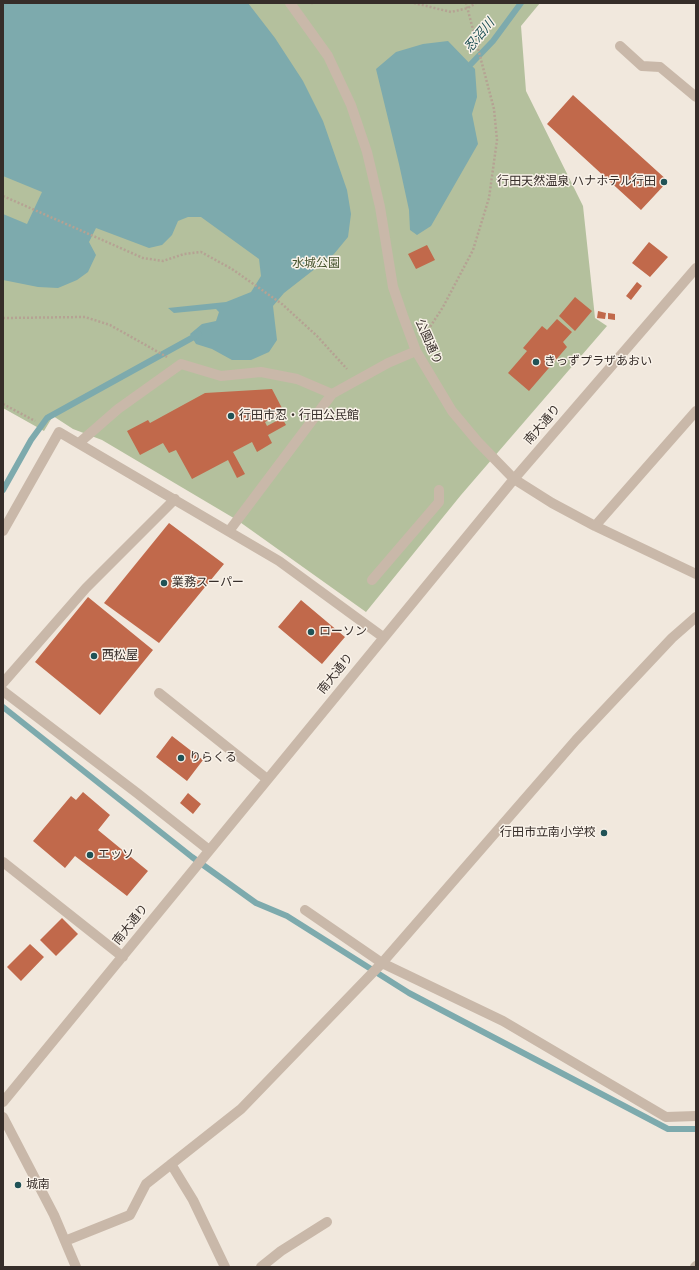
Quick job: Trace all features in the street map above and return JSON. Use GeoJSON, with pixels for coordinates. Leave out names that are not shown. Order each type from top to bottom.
{"type":"FeatureCollection","features":[{"type":"Feature","properties":{"kind":"street","name":"公園通り"},"geometry":{"type":"LineString","coordinates":[[290,3],[328,56],[353,112],[367,152],[380,207],[393,286],[416,351],[452,412],[478,442],[514,478],[552,503],[595,526],[696,574]]}},
{"type":"Feature","properties":{"kind":"street"},"geometry":{"type":"LineString","coordinates":[[620,46],[642,66],[660,66],[696,97]]}},
{"type":"Feature","properties":{"kind":"street","name":"南大通り"},"geometry":{"type":"LineString","coordinates":[[3,1102],[514,478],[696,268]]}},
{"type":"Feature","properties":{"kind":"street"},"geometry":{"type":"LineString","coordinates":[[229,531],[332,394],[388,363],[416,351]]}},
{"type":"Feature","properties":{"kind":"street"},"geometry":{"type":"LineString","coordinates":[[79,443],[118,409],[181,364],[221,376],[260,372],[297,378],[332,394]]}},
{"type":"Feature","properties":{"kind":"street"},"geometry":{"type":"LineString","coordinates":[[595,526],[696,410]]}},
{"type":"Feature","properties":{"kind":"street"},"geometry":{"type":"LineString","coordinates":[[3,531],[59,432],[279,561],[383,637]]}},
{"type":"Feature","properties":{"kind":"street"},"geometry":{"type":"LineString","coordinates":[[372,580],[439,502],[439,490]]}},
{"type":"Feature","properties":{"kind":"street"},"geometry":{"type":"LineString","coordinates":[[3,683],[86,588],[175,499]]}},
{"type":"Feature","properties":{"kind":"street"},"geometry":{"type":"LineString","coordinates":[[66,1241],[130,1215],[146,1184],[241,1109],[382,963],[576,740],[672,638],[696,617]]}},
{"type":"Feature","properties":{"kind":"street"},"geometry":{"type":"LineString","coordinates":[[3,691],[209,850]]}},
{"type":"Feature","properties":{"kind":"street"},"geometry":{"type":"LineString","coordinates":[[159,694],[267,779]]}},
{"type":"Feature","properties":{"kind":"street"},"geometry":{"type":"LineString","coordinates":[[3,862],[123,957]]}},
{"type":"Feature","properties":{"kind":"street"},"geometry":{"type":"LineString","coordinates":[[305,910],[382,963],[503,1021],[666,1117],[696,1116]]}},
{"type":"Feature","properties":{"kind":"street"},"geometry":{"type":"LineString","coordinates":[[3,1116],[54,1215],[76,1267]]}},
{"type":"Feature","properties":{"kind":"street"},"geometry":{"type":"LineString","coordinates":[[171,1164],[193,1200],[225,1267]]}},
{"type":"Feature","properties":{"kind":"street"},"geometry":{"type":"LineString","coordinates":[[261,1267],[327,1222]]}},
{"type":"Feature","properties":{"kind":"path"},"geometry":{"type":"LineString","coordinates":[[414,3],[451,12],[468,8],[476,3]]}},
{"type":"Feature","properties":{"kind":"path"},"geometry":{"type":"LineString","coordinates":[[428,330],[443,307],[473,250],[490,198],[497,140],[494,109],[466,3]]}},
{"type":"Feature","properties":{"kind":"path"},"geometry":{"type":"LineString","coordinates":[[3,196],[144,258],[163,261],[184,254],[201,252],[251,281],[282,304],[317,336],[357,380]]}},
{"type":"Feature","properties":{"kind":"path"},"geometry":{"type":"LineString","coordinates":[[3,318],[85,317],[110,325],[181,364]]}},
{"type":"Feature","properties":{"kind":"path"},"geometry":{"type":"LineString","coordinates":[[3,404],[35,421]]}},
{"type":"Feature","properties":{"kind":"green space","name":"水城公園"},"geometry":{"type":"Polygon","coordinates":[[[3,3],[540,3],[521,26],[526,91],[583,206],[595,318],[607,326],[461,495],[366,612],[237,520],[102,440],[73,429],[53,416],[44,431],[3,408],[3,3]]]}},
{"type":"Feature","properties":{"kind":"water"},"geometry":{"type":"Polygon","coordinates":[[[3,3],[248,3],[275,38],[303,81],[323,121],[347,190],[351,214],[348,237],[334,254],[284,293],[273,306],[277,340],[269,352],[251,360],[232,360],[212,349],[196,344],[190,334],[202,324],[216,321],[219,312],[216,309],[174,313],[168,308],[226,302],[251,292],[261,276],[259,259],[201,217],[188,217],[178,221],[172,235],[162,245],[149,248],[96,228],[89,242],[96,255],[88,272],[77,280],[58,288],[38,287],[3,280],[3,214],[27,224],[42,192],[3,176],[3,3]]]}},
{"type":"Feature","properties":{"kind":"water"},"geometry":{"type":"Polygon","coordinates":[[[448,41],[475,69],[477,97],[472,114],[478,144],[431,226],[417,235],[410,230],[409,210],[376,69],[396,52],[423,44],[448,41]]]}},
{"type":"Feature","properties":{"kind":"building"},"geometry":{"type":"Polygon","coordinates":[[[573,95],[668,181],[641,210],[547,124],[573,95]]]}},
{"type":"Feature","properties":{"kind":"building"},"geometry":{"type":"Polygon","coordinates":[[[649,242],[668,257],[650,277],[632,263],[649,242]]]}},
{"type":"Feature","properties":{"kind":"building"},"geometry":{"type":"Polygon","coordinates":[[[427,245],[435,260],[416,269],[408,254],[427,245]]]}},
{"type":"Feature","properties":{"kind":"building"},"geometry":{"type":"Polygon","coordinates":[[[637,282],[642,286],[631,300],[626,296],[637,282]]]}},
{"type":"Feature","properties":{"kind":"building"},"geometry":{"type":"Polygon","coordinates":[[[575,297],[592,311],[575,331],[559,316],[575,297]]]}},
{"type":"Feature","properties":{"kind":"building"},"geometry":{"type":"Polygon","coordinates":[[[598,311],[606,313],[605,319],[597,318],[598,311]]]}},
{"type":"Feature","properties":{"kind":"building"},"geometry":{"type":"Polygon","coordinates":[[[608,313],[615,314],[615,320],[608,319],[608,313]]]}},
{"type":"Feature","properties":{"kind":"building","name":"きっずプラザあおい"},"geometry":{"type":"Polygon","coordinates":[[[557,319],[572,332],[563,342],[567,347],[529,391],[508,373],[527,351],[523,348],[542,326],[547,330],[557,319]]]}},
{"type":"Feature","properties":{"kind":"building"},"geometry":{"type":"Polygon","coordinates":[[[272,389],[284,412],[265,422],[267,426],[282,418],[286,425],[268,435],[272,443],[257,452],[252,442],[233,452],[245,474],[237,478],[228,460],[192,479],[176,450],[169,453],[163,443],[140,455],[127,431],[148,420],[150,423],[205,393],[272,389]]]}},
{"type":"Feature","properties":{"kind":"building"},"geometry":{"type":"Polygon","coordinates":[[[169,523],[224,564],[159,643],[104,603],[169,523]]]}},
{"type":"Feature","properties":{"kind":"building"},"geometry":{"type":"Polygon","coordinates":[[[88,597],[153,650],[100,715],[35,662],[88,597]]]}},
{"type":"Feature","properties":{"kind":"building"},"geometry":{"type":"Polygon","coordinates":[[[301,600],[345,637],[322,664],[278,627],[301,600]]]}},
{"type":"Feature","properties":{"kind":"building"},"geometry":{"type":"Polygon","coordinates":[[[172,736],[203,760],[187,781],[156,757],[172,736]]]}},
{"type":"Feature","properties":{"kind":"building"},"geometry":{"type":"Polygon","coordinates":[[[83,792],[110,815],[98,830],[148,871],[127,896],[75,856],[65,868],[33,841],[71,796],[76,800],[83,792]]]}},
{"type":"Feature","properties":{"kind":"building"},"geometry":{"type":"Polygon","coordinates":[[[188,793],[201,804],[193,814],[180,803],[188,793]]]}},
{"type":"Feature","properties":{"kind":"building"},"geometry":{"type":"Polygon","coordinates":[[[62,918],[78,934],[56,956],[40,940],[62,918]]]}},
{"type":"Feature","properties":{"kind":"building"},"geometry":{"type":"Polygon","coordinates":[[[30,944],[44,957],[21,981],[7,967],[30,944]]]}},
{"type":"Feature","properties":{"kind":"waterway","name":"忍沼川"},"geometry":{"type":"LineString","coordinates":[[471,64],[493,41],[521,3]]}},
{"type":"Feature","properties":{"kind":"waterway"},"geometry":{"type":"LineString","coordinates":[[3,490],[31,440],[47,418],[199,334]]}},
{"type":"Feature","properties":{"kind":"waterway"},"geometry":{"type":"LineString","coordinates":[[3,707],[192,857],[256,903],[287,916],[409,993],[668,1129],[696,1129]]}},
{"type":"Feature","properties":{"kind":"place","name":"行田天然温泉 ハナホテル行田"},"geometry":{"type":"Point","coordinates":[664,182]}},
{"type":"Feature","properties":{"kind":"place","name":"きっずプラザあおい"},"geometry":{"type":"Point","coordinates":[536,362]}},
{"type":"Feature","properties":{"kind":"place","name":"行田市忍・行田公民館"},"geometry":{"type":"Point","coordinates":[231,416]}},
{"type":"Feature","properties":{"kind":"place","name":"業務スーパー"},"geometry":{"type":"Point","coordinates":[164,583]}},
{"type":"Feature","properties":{"kind":"place","name":"ローソン"},"geometry":{"type":"Point","coordinates":[311,632]}},
{"type":"Feature","properties":{"kind":"place","name":"西松屋"},"geometry":{"type":"Point","coordinates":[94,656]}},
{"type":"Feature","properties":{"kind":"place","name":"りらくる"},"geometry":{"type":"Point","coordinates":[181,758]}},
{"type":"Feature","properties":{"kind":"place","name":"行田市立南小学校"},"geometry":{"type":"Point","coordinates":[604,833]}},
{"type":"Feature","properties":{"kind":"place","name":"エッソ"},"geometry":{"type":"Point","coordinates":[90,855]}},
{"type":"Feature","properties":{"kind":"place","name":"城南"},"geometry":{"type":"Point","coordinates":[18,1185]}}]}
